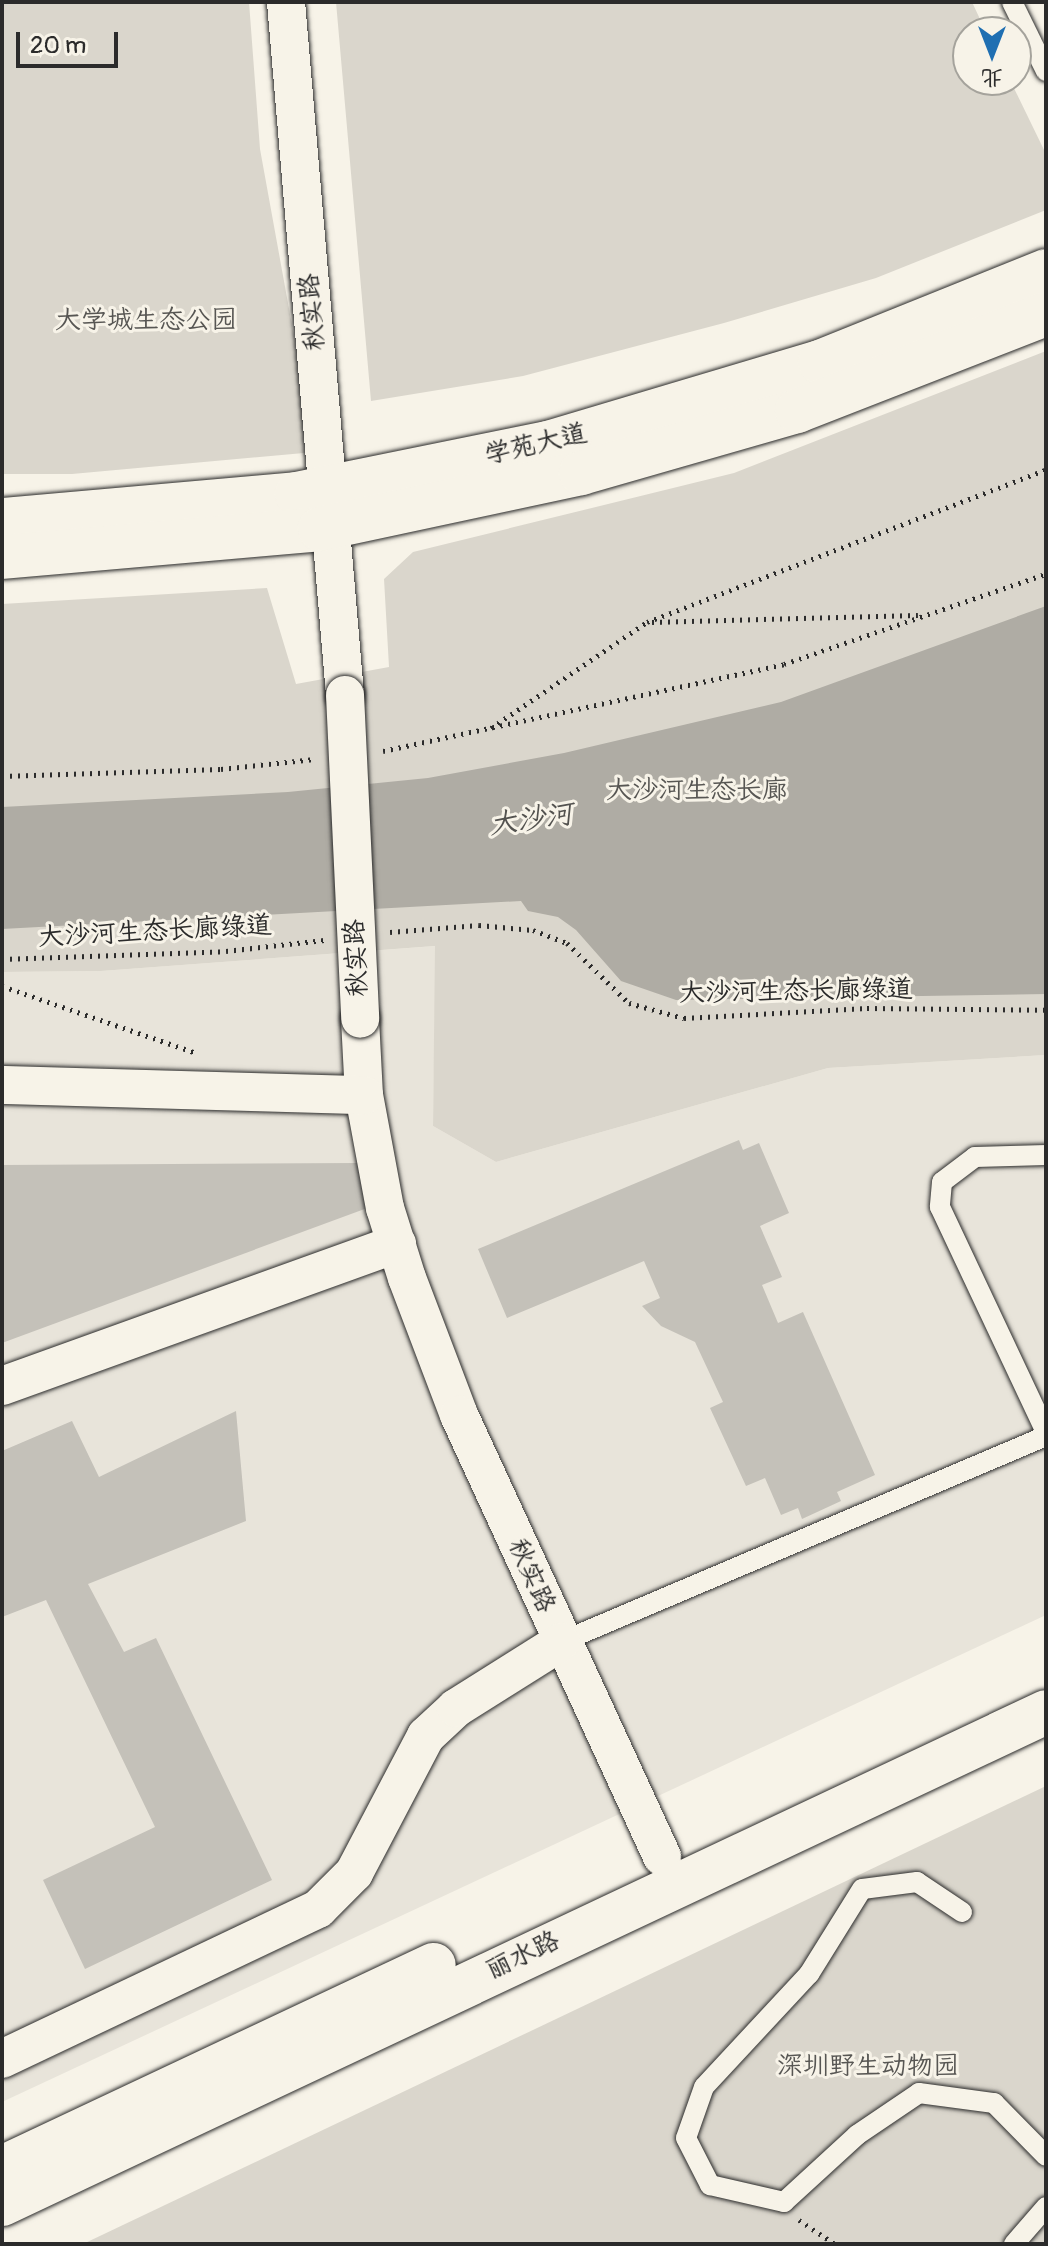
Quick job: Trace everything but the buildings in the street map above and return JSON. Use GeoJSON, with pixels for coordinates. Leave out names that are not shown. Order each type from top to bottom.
{"type":"FeatureCollection","features":[{"type":"Feature","properties":{"kind":"main road","name":"学苑大道"},"geometry":{"type":"LineString","coordinates":[[2,520],[182,508],[330,507],[722,396],[1046,271]]}},
{"type":"Feature","properties":{"kind":"main road","name":"学苑大道"},"geometry":{"type":"LineString","coordinates":[[2,557],[330,507],[689,445],[797,411],[1046,314]]}},
{"type":"Feature","properties":{"kind":"main road","name":"丽水路"},"geometry":{"type":"LineString","coordinates":[[2,2168],[662,1857],[1046,1681]]}},
{"type":"Feature","properties":{"kind":"main road","name":"丽水路"},"geometry":{"type":"LineString","coordinates":[[2,2204],[1046,1712]]}},
{"type":"Feature","properties":{"kind":"street","name":"秋实路"},"geometry":{"type":"LineString","coordinates":[[286,2],[345,695],[364,1095],[397,1244],[459,1415],[662,1857]]}},
{"type":"Feature","properties":{"kind":"street"},"geometry":{"type":"LineString","coordinates":[[2,1085],[364,1095]]}},
{"type":"Feature","properties":{"kind":"street"},"geometry":{"type":"LineString","coordinates":[[2,1386],[397,1244]]}},
{"type":"Feature","properties":{"kind":"street"},"geometry":{"type":"LineString","coordinates":[[2,2059],[318,1909],[354,1873],[426,1736],[456,1708],[561,1642]]}},
{"type":"Feature","properties":{"kind":"lane"},"geometry":{"type":"LineString","coordinates":[[1012,2],[1046,71]]}},
{"type":"Feature","properties":{"kind":"lane"},"geometry":{"type":"LineString","coordinates":[[561,1642],[1046,1434],[940,1207],[942,1182],[975,1157],[1046,1155]]}},
{"type":"Feature","properties":{"kind":"lane"},"geometry":{"type":"LineString","coordinates":[[962,1912],[917,1882],[862,1889],[809,1974],[704,2087],[686,2138],[710,2185],[784,2202],[857,2135],[919,2093],[994,2103],[1046,2156]]}},
{"type":"Feature","properties":{"kind":"lane"},"geometry":{"type":"LineString","coordinates":[[1014,2244],[1046,2207]]}},
{"type":"Feature","properties":{"kind":"path"},"geometry":{"type":"LineString","coordinates":[[487,731],[647,622],[1046,470]]}},
{"type":"Feature","properties":{"kind":"path"},"geometry":{"type":"LineString","coordinates":[[375,752],[487,731],[784,664],[1046,574]]}},
{"type":"Feature","properties":{"kind":"path"},"geometry":{"type":"LineString","coordinates":[[647,622],[926,615]]}},
{"type":"Feature","properties":{"kind":"path"},"geometry":{"type":"LineString","coordinates":[[2,776],[205,770],[329,757]]}},
{"type":"Feature","properties":{"kind":"path","name":"大沙河生态长廊绿道"},"geometry":{"type":"LineString","coordinates":[[375,934],[479,925],[533,930],[567,943],[629,1003],[684,1018],[867,1008],[1046,1010]]}},
{"type":"Feature","properties":{"kind":"path","name":"大沙河生态长廊绿道"},"geometry":{"type":"LineString","coordinates":[[2,959],[226,951],[330,939]]}},
{"type":"Feature","properties":{"kind":"path"},"geometry":{"type":"LineString","coordinates":[[2,986],[208,1057]]}},
{"type":"Feature","properties":{"kind":"path"},"geometry":{"type":"LineString","coordinates":[[784,2202],[801,2223],[835,2244]]}},
{"type":"Feature","properties":{"kind":"path"},"geometry":{"type":"LineString","coordinates":[[892,2244],[903,2244]]}},
{"type":"Feature","properties":{"kind":"shaded area"},"geometry":{"type":"Polygon","coordinates":[[[436,946],[433,1126],[496,1162],[828,1068],[1046,1055],[1046,1615],[2,2102],[2,972],[101,971],[436,946]]]}},
{"type":"Feature","properties":{"kind":"green space","name":"大学城生态公园"},"geometry":{"type":"Polygon","coordinates":[[[2,2],[249,2],[260,149],[315,452],[72,474],[2,474],[2,2]]]}},
{"type":"Feature","properties":{"kind":"green space"},"geometry":{"type":"Polygon","coordinates":[[[336,2],[972,2],[979,16],[952,16],[952,96],[1018,96],[1046,154],[1046,210],[876,278],[724,323],[523,376],[371,401],[336,2]]]}},
{"type":"Feature","properties":{"kind":"green space","name":"大沙河生态长廊"},"geometry":{"type":"Polygon","coordinates":[[[1046,351],[1046,1055],[828,1068],[496,1162],[433,1126],[435,946],[101,971],[2,972],[2,604],[267,588],[296,684],[389,667],[384,579],[413,552],[734,473],[1046,351]]]}},
{"type":"Feature","properties":{"kind":"green space","name":"深圳野生动物园"},"geometry":{"type":"Polygon","coordinates":[[[1046,1786],[1046,2244],[83,2244],[1046,1786]]]}},
{"type":"Feature","properties":{"kind":"water","name":"大沙河"},"geometry":{"type":"Polygon","coordinates":[[[1046,606],[1046,994],[676,1000],[621,981],[576,930],[558,917],[528,911],[521,901],[2,929],[2,807],[288,792],[428,778],[564,753],[781,702],[1046,606]]]}}]}
